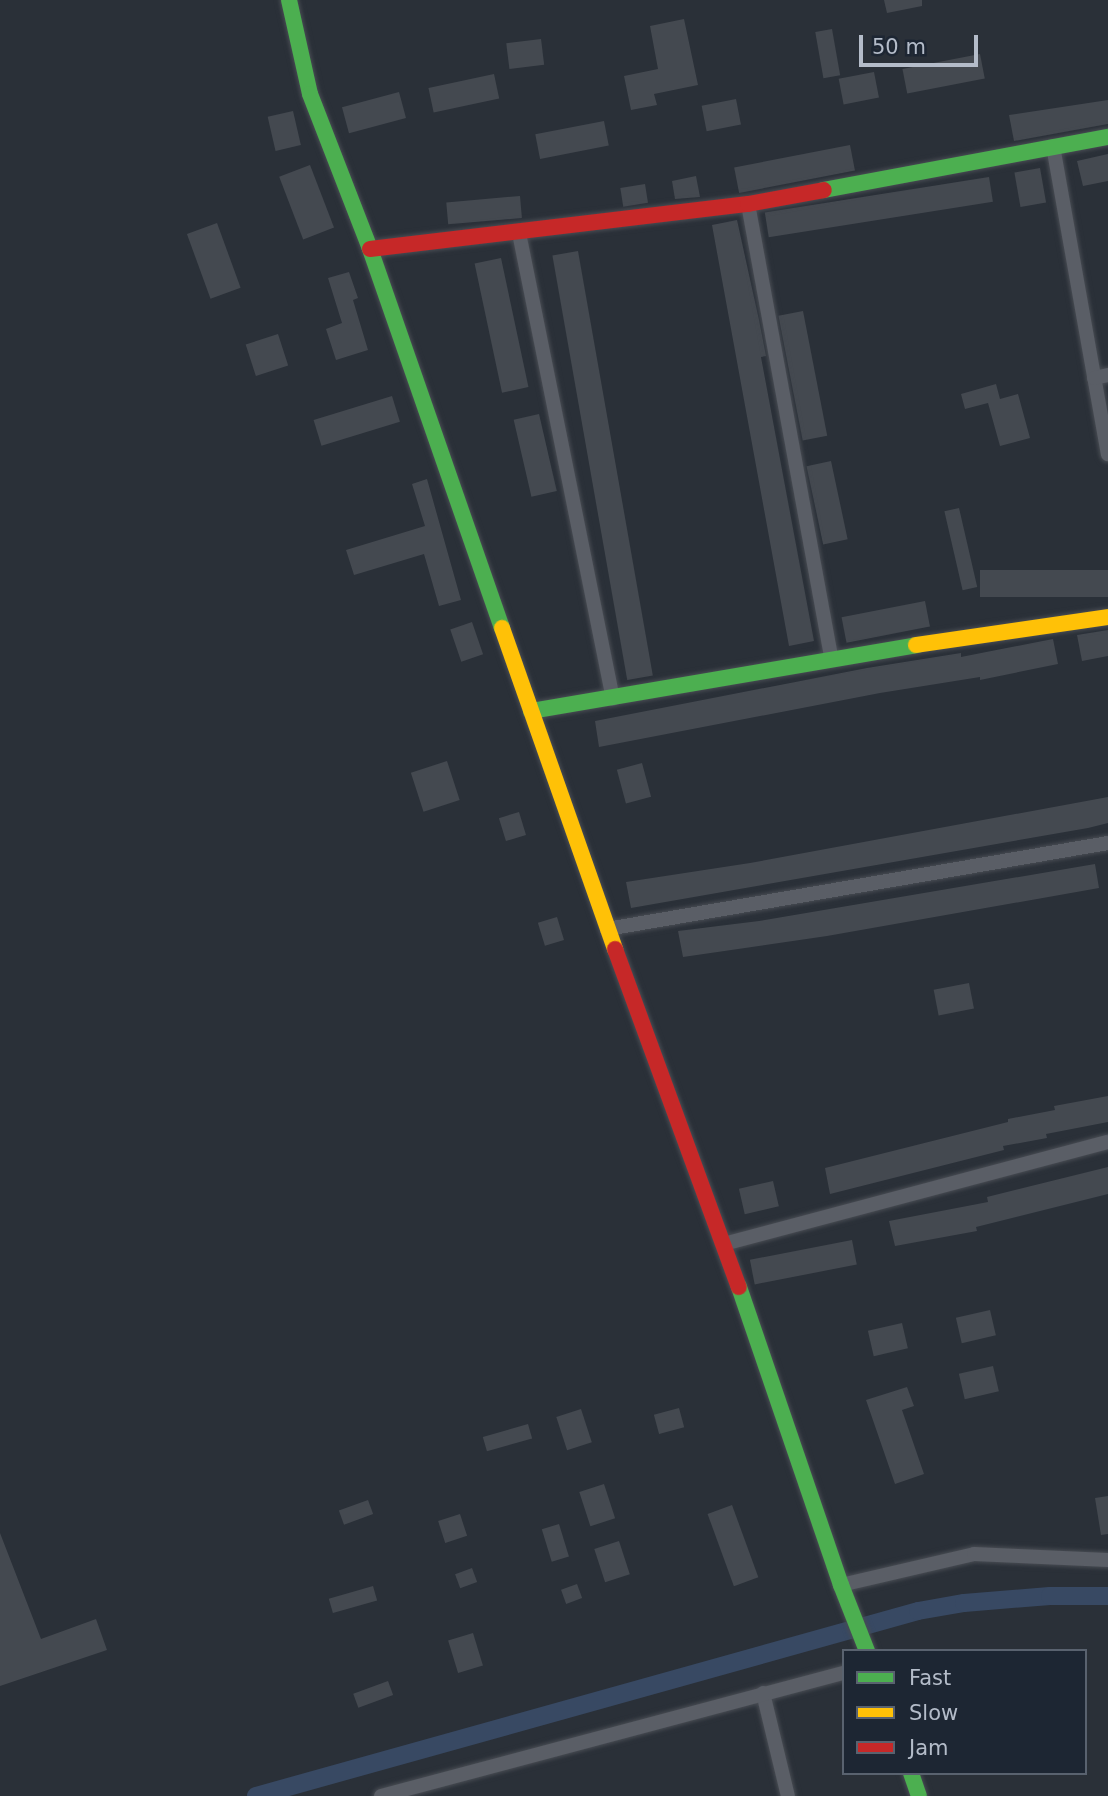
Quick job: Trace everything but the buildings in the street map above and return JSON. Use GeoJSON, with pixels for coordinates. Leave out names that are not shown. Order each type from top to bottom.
{"type":"FeatureCollection","features":[{"type":"Feature","properties":{"kind":"street"},"geometry":{"type":"LineString","coordinates":[[289,0],[310,94],[370,249],[607,929],[724,1244],[844,1592],[867,1648]]}},
{"type":"Feature","properties":{"kind":"street"},"geometry":{"type":"LineString","coordinates":[[370,249],[748,204],[1108,137]]}},
{"type":"Feature","properties":{"kind":"street"},"geometry":{"type":"LineString","coordinates":[[1053,146],[1101,376],[1108,454]]}},
{"type":"Feature","properties":{"kind":"street"},"geometry":{"type":"LineString","coordinates":[[748,204],[831,658]]}},
{"type":"Feature","properties":{"kind":"street"},"geometry":{"type":"LineString","coordinates":[[519,233],[613,699]]}},
{"type":"Feature","properties":{"kind":"street"},"geometry":{"type":"LineString","coordinates":[[531,711],[613,699],[831,658],[1108,617]]}},
{"type":"Feature","properties":{"kind":"street"},"geometry":{"type":"LineString","coordinates":[[607,929],[1108,843]]}},
{"type":"Feature","properties":{"kind":"street"},"geometry":{"type":"LineString","coordinates":[[724,1244],[1108,1142]]}},
{"type":"Feature","properties":{"kind":"street"},"geometry":{"type":"LineString","coordinates":[[844,1592],[974,1554],[1108,1560]]}},
{"type":"Feature","properties":{"kind":"street"},"geometry":{"type":"LineString","coordinates":[[381,1796],[842,1673]]}},
{"type":"Feature","properties":{"kind":"street"},"geometry":{"type":"LineString","coordinates":[[763,1693],[788,1796]]}},
{"type":"Feature","properties":{"kind":"street"},"geometry":{"type":"LineString","coordinates":[[912,1775],[919,1796]]}},
{"type":"Feature","properties":{"kind":"waterway"},"geometry":{"type":"LineString","coordinates":[[256,1796],[918,1611],[964,1603],[1050,1596],[1108,1596]]}},
{"type":"Feature","properties":{"kind":"traffic: fast"},"geometry":{"type":"LineString","coordinates":[[289,0],[310,94],[370,249],[502,628]]}},
{"type":"Feature","properties":{"kind":"traffic: fast"},"geometry":{"type":"LineString","coordinates":[[824,190],[1108,137]]}},
{"type":"Feature","properties":{"kind":"traffic: fast"},"geometry":{"type":"LineString","coordinates":[[531,711],[916,645]]}},
{"type":"Feature","properties":{"kind":"traffic: fast"},"geometry":{"type":"LineString","coordinates":[[739,1287],[841,1585],[866,1649]]}},
{"type":"Feature","properties":{"kind":"traffic: fast"},"geometry":{"type":"LineString","coordinates":[[912,1775],[919,1796]]}},
{"type":"Feature","properties":{"kind":"traffic: slow"},"geometry":{"type":"LineString","coordinates":[[916,645],[1108,617]]}},
{"type":"Feature","properties":{"kind":"traffic: slow"},"geometry":{"type":"LineString","coordinates":[[502,628],[615,949]]}},
{"type":"Feature","properties":{"kind":"traffic: jam"},"geometry":{"type":"LineString","coordinates":[[370,249],[748,204],[824,190]]}},
{"type":"Feature","properties":{"kind":"traffic: jam"},"geometry":{"type":"LineString","coordinates":[[615,949],[739,1287]]}}]}
